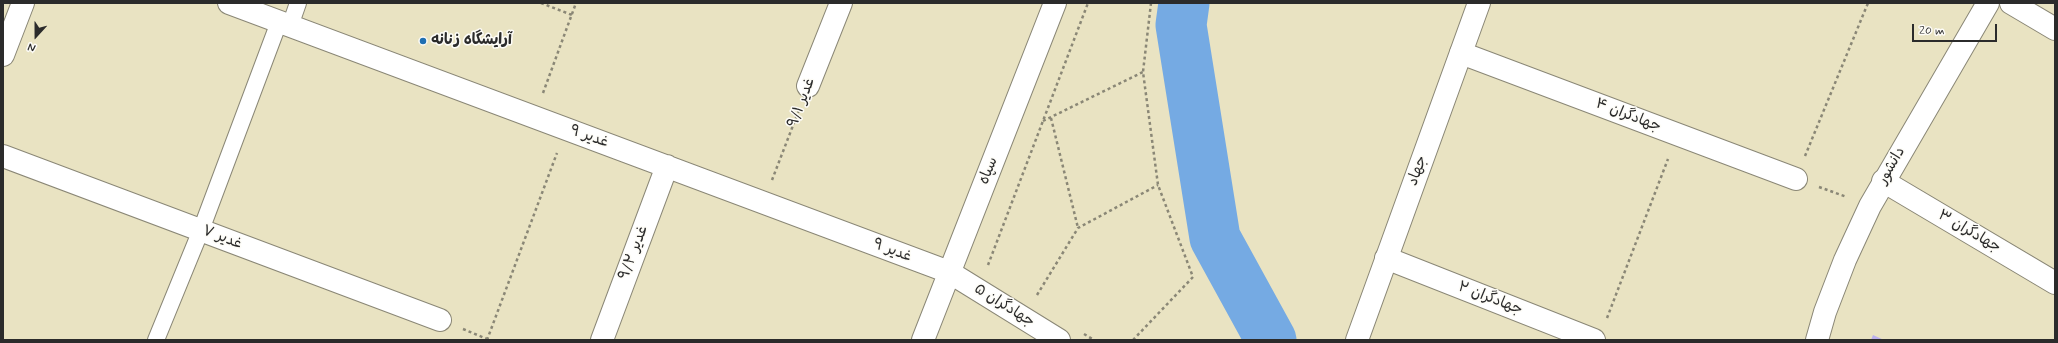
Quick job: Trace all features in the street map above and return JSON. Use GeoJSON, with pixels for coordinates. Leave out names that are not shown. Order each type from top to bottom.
{"type":"FeatureCollection","features":[{"type":"Feature","properties":{"kind":"street"},"geometry":{"type":"LineString","coordinates":[[3,55],[23,3]]}},
{"type":"Feature","properties":{"kind":"street","name":"غدیر ۹"},"geometry":{"type":"LineString","coordinates":[[229,3],[949,272]]}},
{"type":"Feature","properties":{"kind":"street","name":"غدیر ۹/۱"},"geometry":{"type":"LineString","coordinates":[[808,86],[841,3]]}},
{"type":"Feature","properties":{"kind":"street","name":"سپاه"},"geometry":{"type":"LineString","coordinates":[[923,340],[1055,3]]}},
{"type":"Feature","properties":{"kind":"street","name":"جهاد"},"geometry":{"type":"LineString","coordinates":[[1356,340],[1479,3]]}},
{"type":"Feature","properties":{"kind":"street","name":"دانشور"},"geometry":{"type":"LineString","coordinates":[[1818,340],[1825,312],[1845,260],[1870,206],[1883,181],[1988,3]]}},
{"type":"Feature","properties":{"kind":"street"},"geometry":{"type":"LineString","coordinates":[[2011,3],[2055,29]]}},
{"type":"Feature","properties":{"kind":"street","name":"جهادگران ۴"},"geometry":{"type":"LineString","coordinates":[[1461,53],[1796,178]]}},
{"type":"Feature","properties":{"kind":"street","name":"غدیر ۷"},"geometry":{"type":"LineString","coordinates":[[3,156],[440,320]]}},
{"type":"Feature","properties":{"kind":"street","name":"غدیر ۹/۲"},"geometry":{"type":"LineString","coordinates":[[602,340],[667,166]]}},
{"type":"Feature","properties":{"kind":"street","name":"جهادگران ۳"},"geometry":{"type":"LineString","coordinates":[[1883,181],[2055,283]]}},
{"type":"Feature","properties":{"kind":"street","name":"جهادگران ۲"},"geometry":{"type":"LineString","coordinates":[[1386,258],[1599,333]]}},
{"type":"Feature","properties":{"kind":"street","name":"جهادگران ۵"},"geometry":{"type":"LineString","coordinates":[[949,272],[1059,340]]}},
{"type":"Feature","properties":{"kind":"lane"},"geometry":{"type":"LineString","coordinates":[[156,340],[284,24],[298,3]]}},
{"type":"Feature","properties":{"kind":"path"},"geometry":{"type":"LineString","coordinates":[[541,3],[572,15]]}},
{"type":"Feature","properties":{"kind":"path"},"geometry":{"type":"LineString","coordinates":[[534,117],[576,3]]}},
{"type":"Feature","properties":{"kind":"path"},"geometry":{"type":"LineString","coordinates":[[987,266],[1088,3]]}},
{"type":"Feature","properties":{"kind":"path"},"geometry":{"type":"LineString","coordinates":[[1133,340],[1193,277],[1158,185],[1143,72],[1151,3]]}},
{"type":"Feature","properties":{"kind":"path"},"geometry":{"type":"LineString","coordinates":[[1868,3],[1796,178],[1870,206]]}},
{"type":"Feature","properties":{"kind":"path"},"geometry":{"type":"LineString","coordinates":[[1042,122],[1143,72]]}},
{"type":"Feature","properties":{"kind":"path","name":"غدیر ۹/۱"},"geometry":{"type":"LineString","coordinates":[[763,202],[808,86]]}},
{"type":"Feature","properties":{"kind":"path"},"geometry":{"type":"LineString","coordinates":[[1051,118],[1078,228]]}},
{"type":"Feature","properties":{"kind":"path"},"geometry":{"type":"LineString","coordinates":[[487,340],[566,129]]}},
{"type":"Feature","properties":{"kind":"path"},"geometry":{"type":"LineString","coordinates":[[1599,333],[1678,134]]}},
{"type":"Feature","properties":{"kind":"path"},"geometry":{"type":"LineString","coordinates":[[1023,318],[1078,228],[1158,185]]}},
{"type":"Feature","properties":{"kind":"path"},"geometry":{"type":"LineString","coordinates":[[1080,332],[1094,340]]}},
{"type":"Feature","properties":{"kind":"building"},"geometry":{"type":"Polygon","coordinates":[[[1873,335],[1884,340],[1871,340],[1873,335]]]}},
{"type":"Feature","properties":{"kind":"waterway"},"geometry":{"type":"LineString","coordinates":[[1184,3],[1181,25],[1215,238],[1271,340]]}},
{"type":"Feature","properties":{"kind":"place","name":"آرایشگاه زنانه"},"geometry":{"type":"Point","coordinates":[423,41]}}]}
